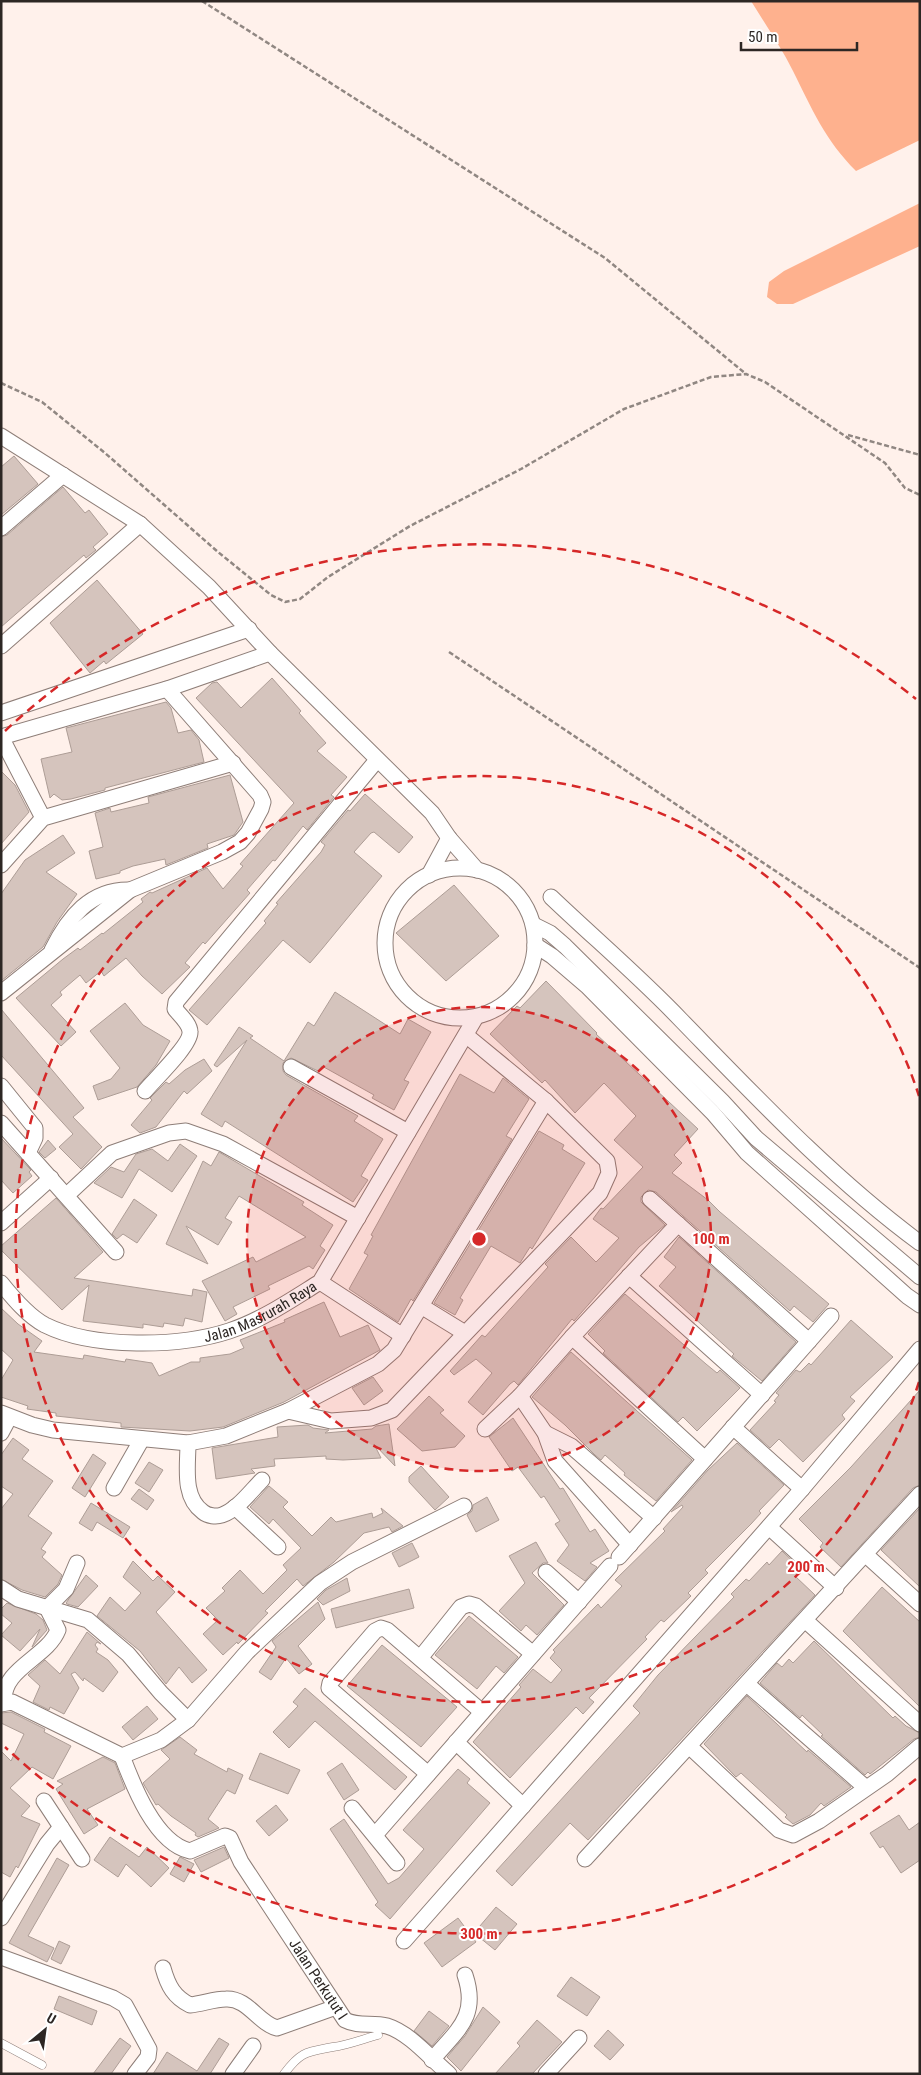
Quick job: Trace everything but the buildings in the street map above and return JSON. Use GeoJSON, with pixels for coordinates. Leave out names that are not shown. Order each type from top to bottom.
{"type":"FeatureCollection","features":[{"type":"Feature","properties":{"kind":"street"},"geometry":{"type":"LineString","coordinates":[[1,436],[140,524],[210,587],[270,653],[432,813],[449,838],[477,870]]}},
{"type":"Feature","properties":{"kind":"street"},"geometry":{"type":"LineString","coordinates":[[1,528],[63,475]]}},
{"type":"Feature","properties":{"kind":"street"},"geometry":{"type":"LineString","coordinates":[[1,646],[140,524]]}},
{"type":"Feature","properties":{"kind":"street"},"geometry":{"type":"LineString","coordinates":[[1,713],[248,629]]}},
{"type":"Feature","properties":{"kind":"street"},"geometry":{"type":"LineString","coordinates":[[43,818],[1,737],[167,689],[270,653]]}},
{"type":"Feature","properties":{"kind":"street"},"geometry":{"type":"LineString","coordinates":[[1,993],[50,955],[64,927],[74,914],[108,892],[130,890],[233,848],[248,833],[263,802],[260,795],[167,689]]}},
{"type":"Feature","properties":{"kind":"street"},"geometry":{"type":"LineString","coordinates":[[145,1091],[185,1044],[191,1034],[190,1028],[175,1010],[176,1002],[377,760]]}},
{"type":"Feature","properties":{"kind":"street"},"geometry":{"type":"LineString","coordinates":[[1,865],[43,818],[233,763]]}},
{"type":"Feature","properties":{"kind":"street"},"geometry":{"type":"LineString","coordinates":[[429,875],[449,838]]}},
{"type":"Feature","properties":{"kind":"street"},"geometry":{"type":"LineString","coordinates":[[452,869],[477,870],[499,879],[517,895],[528,911],[534,925],[535,944],[529,975],[516,994],[498,1009],[476,1017],[452,1018],[428,1011],[408,998],[394,978],[386,955],[386,931],[394,908],[408,888],[429,875],[452,869]]}},
{"type":"Feature","properties":{"kind":"street"},"geometry":{"type":"LineString","coordinates":[[551,897],[680,1018],[743,1086],[792,1133],[880,1214],[920,1243]]}},
{"type":"Feature","properties":{"kind":"street"},"geometry":{"type":"LineString","coordinates":[[534,925],[550,934],[565,946],[722,1101],[756,1138],[920,1277]]}},
{"type":"Feature","properties":{"kind":"street"},"geometry":{"type":"LineString","coordinates":[[535,944],[587,986],[713,1113],[747,1153],[907,1296],[920,1305]]}},
{"type":"Feature","properties":{"kind":"street","name":"Jalan Masrurah Raya"},"geometry":{"type":"LineString","coordinates":[[1,1283],[17,1302],[44,1325],[92,1338],[161,1342],[188,1341],[231,1330],[283,1305],[320,1282],[467,1036],[476,1017]]}},
{"type":"Feature","properties":{"kind":"street"},"geometry":{"type":"LineString","coordinates":[[288,1411],[331,1421],[371,1418],[392,1410],[600,1193],[607,1179],[609,1169],[607,1161],[546,1101],[467,1036]]}},
{"type":"Feature","properties":{"kind":"street"},"geometry":{"type":"LineString","coordinates":[[291,1067],[408,1132]]}},
{"type":"Feature","properties":{"kind":"street"},"geometry":{"type":"LineString","coordinates":[[1,1086],[35,1128],[35,1138],[28,1153]]}},
{"type":"Feature","properties":{"kind":"street"},"geometry":{"type":"LineString","coordinates":[[1,1433],[5,1415],[53,1430],[142,1439],[188,1443],[226,1436],[288,1411],[385,1360],[403,1336],[546,1101]]}},
{"type":"Feature","properties":{"kind":"street"},"geometry":{"type":"LineString","coordinates":[[1,1122],[116,1252]]}},
{"type":"Feature","properties":{"kind":"street"},"geometry":{"type":"LineString","coordinates":[[67,1195],[112,1152],[169,1133],[186,1131],[223,1144],[358,1218]]}},
{"type":"Feature","properties":{"kind":"street"},"geometry":{"type":"LineString","coordinates":[[769,1172],[781,1159]]}},
{"type":"Feature","properties":{"kind":"street"},"geometry":{"type":"LineString","coordinates":[[1,1223],[51,1178]]}},
{"type":"Feature","properties":{"kind":"street"},"geometry":{"type":"LineString","coordinates":[[650,1199],[809,1341]]}},
{"type":"Feature","properties":{"kind":"street"},"geometry":{"type":"LineString","coordinates":[[484,1429],[520,1396],[572,1337],[678,1224]]}},
{"type":"Feature","properties":{"kind":"street"},"geometry":{"type":"LineString","coordinates":[[629,1276],[762,1395]]}},
{"type":"Feature","properties":{"kind":"street"},"geometry":{"type":"LineString","coordinates":[[320,1282],[403,1336]]}},
{"type":"Feature","properties":{"kind":"street"},"geometry":{"type":"LineString","coordinates":[[421,1306],[465,1333]]}},
{"type":"Feature","properties":{"kind":"street"},"geometry":{"type":"LineString","coordinates":[[375,1835],[831,1316]]}},
{"type":"Feature","properties":{"kind":"street"},"geometry":{"type":"LineString","coordinates":[[572,1337],[705,1459]]}},
{"type":"Feature","properties":{"kind":"street"},"geometry":{"type":"LineString","coordinates":[[404,1941],[769,1527],[920,1349]]}},
{"type":"Feature","properties":{"kind":"street"},"geometry":{"type":"LineString","coordinates":[[520,1396],[545,1433],[555,1462],[630,1545]]}},
{"type":"Feature","properties":{"kind":"street"},"geometry":{"type":"LineString","coordinates":[[734,1427],[802,1489]]}},
{"type":"Feature","properties":{"kind":"street"},"geometry":{"type":"LineString","coordinates":[[545,1433],[571,1446],[654,1518]]}},
{"type":"Feature","properties":{"kind":"street"},"geometry":{"type":"LineString","coordinates":[[114,1488],[142,1439]]}},
{"type":"Feature","properties":{"kind":"street"},"geometry":{"type":"LineString","coordinates":[[188,1443],[188,1484],[195,1504],[201,1511],[212,1516],[223,1515],[235,1507],[262,1480]]}},
{"type":"Feature","properties":{"kind":"street"},"geometry":{"type":"LineString","coordinates":[[585,1859],[806,1621],[920,1494]]}},
{"type":"Feature","properties":{"kind":"street"},"geometry":{"type":"LineString","coordinates":[[47,1608],[58,1630],[54,1640],[47,1649],[26,1663],[11,1680],[5,1690],[3,1703],[12,1702],[122,1756],[161,1740],[188,1720],[247,1652],[320,1583],[352,1562],[464,1506]]}},
{"type":"Feature","properties":{"kind":"street"},"geometry":{"type":"LineString","coordinates":[[235,1507],[278,1547]]}},
{"type":"Feature","properties":{"kind":"street"},"geometry":{"type":"LineString","coordinates":[[769,1527],[836,1588]]}},
{"type":"Feature","properties":{"kind":"street"},"geometry":{"type":"LineString","coordinates":[[866,1555],[920,1604]]}},
{"type":"Feature","properties":{"kind":"street"},"geometry":{"type":"LineString","coordinates":[[47,1608],[66,1589],[77,1563]]}},
{"type":"Feature","properties":{"kind":"street"},"geometry":{"type":"LineString","coordinates":[[546,1572],[579,1602]]}},
{"type":"Feature","properties":{"kind":"street"},"geometry":{"type":"LineString","coordinates":[[1,1588],[18,1599],[88,1620],[128,1654],[161,1693],[188,1720]]}},
{"type":"Feature","properties":{"kind":"street"},"geometry":{"type":"LineString","coordinates":[[421,1657],[461,1607],[469,1604],[476,1606],[534,1654]]}},
{"type":"Feature","properties":{"kind":"street"},"geometry":{"type":"LineString","coordinates":[[806,1621],[920,1724]]}},
{"type":"Feature","properties":{"kind":"street"},"geometry":{"type":"LineString","coordinates":[[428,1774],[329,1688],[330,1683],[378,1629],[387,1630],[421,1657],[482,1712]]}},
{"type":"Feature","properties":{"kind":"street"},"geometry":{"type":"LineString","coordinates":[[747,1684],[866,1787]]}},
{"type":"Feature","properties":{"kind":"street"},"geometry":{"type":"LineString","coordinates":[[456,1742],[523,1806]]}},
{"type":"Feature","properties":{"kind":"street"},"geometry":{"type":"LineString","coordinates":[[689,1746],[779,1830],[790,1835],[795,1835],[819,1821],[893,1770],[920,1746]]}},
{"type":"Feature","properties":{"kind":"street","name":"Jalan Perkutut I"},"geometry":{"type":"LineString","coordinates":[[122,1756],[134,1787],[149,1815],[166,1835],[184,1850],[190,1851],[228,1836],[233,1842],[241,1862],[345,2020],[350,2023],[389,2027],[408,2038],[449,2074]]}},
{"type":"Feature","properties":{"kind":"street"},"geometry":{"type":"LineString","coordinates":[[44,1801],[82,1859]]}},
{"type":"Feature","properties":{"kind":"street"},"geometry":{"type":"LineString","coordinates":[[352,1808],[397,1863]]}},
{"type":"Feature","properties":{"kind":"street"},"geometry":{"type":"LineString","coordinates":[[1,1918],[47,1844],[61,1827]]}},
{"type":"Feature","properties":{"kind":"street"},"geometry":{"type":"LineString","coordinates":[[1,1957],[113,1998],[125,2005],[149,2049],[148,2057],[136,2074]]}},
{"type":"Feature","properties":{"kind":"street"},"geometry":{"type":"LineString","coordinates":[[163,1968],[167,1982],[174,1993],[190,2005],[227,1999],[235,2000],[243,2004],[270,2026],[277,2028],[336,2007]]}},
{"type":"Feature","properties":{"kind":"street"},"geometry":{"type":"LineString","coordinates":[[432,2060],[470,2012],[470,1991],[465,1975]]}},
{"type":"Feature","properties":{"kind":"street"},"geometry":{"type":"LineString","coordinates":[[546,2074],[579,2038]]}},
{"type":"Feature","properties":{"kind":"street"},"geometry":{"type":"LineString","coordinates":[[233,2074],[253,2046]]}},
{"type":"Feature","properties":{"kind":"lane"},"geometry":{"type":"LineString","coordinates":[[284,2074],[301,2056],[313,2049],[333,2047],[378,2035]]}},
{"type":"Feature","properties":{"kind":"lane"},"geometry":{"type":"LineString","coordinates":[[1,2043],[42,2065]]}},
{"type":"Feature","properties":{"kind":"path"},"geometry":{"type":"LineString","coordinates":[[202,1],[605,258],[746,374],[765,382],[844,434],[885,463],[906,488],[920,495]]}},
{"type":"Feature","properties":{"kind":"path"},"geometry":{"type":"LineString","coordinates":[[1,383],[42,402],[105,452],[218,552],[271,595],[285,602],[300,598],[328,577],[410,526],[521,469],[624,409],[711,377],[746,374]]}},
{"type":"Feature","properties":{"kind":"path"},"geometry":{"type":"LineString","coordinates":[[844,434],[920,455]]}},
{"type":"Feature","properties":{"kind":"path"},"geometry":{"type":"LineString","coordinates":[[449,652],[920,968]]}},
{"type":"Feature","properties":{"kind":"shaded area"},"geometry":{"type":"Polygon","coordinates":[[[751,1],[920,1],[920,140],[856,171],[827,136],[783,53],[751,1]]]}},
{"type":"Feature","properties":{"kind":"shaded area"},"geometry":{"type":"Polygon","coordinates":[[[920,203],[920,246],[793,304],[777,304],[767,297],[769,282],[784,271],[920,203]]]}}]}
